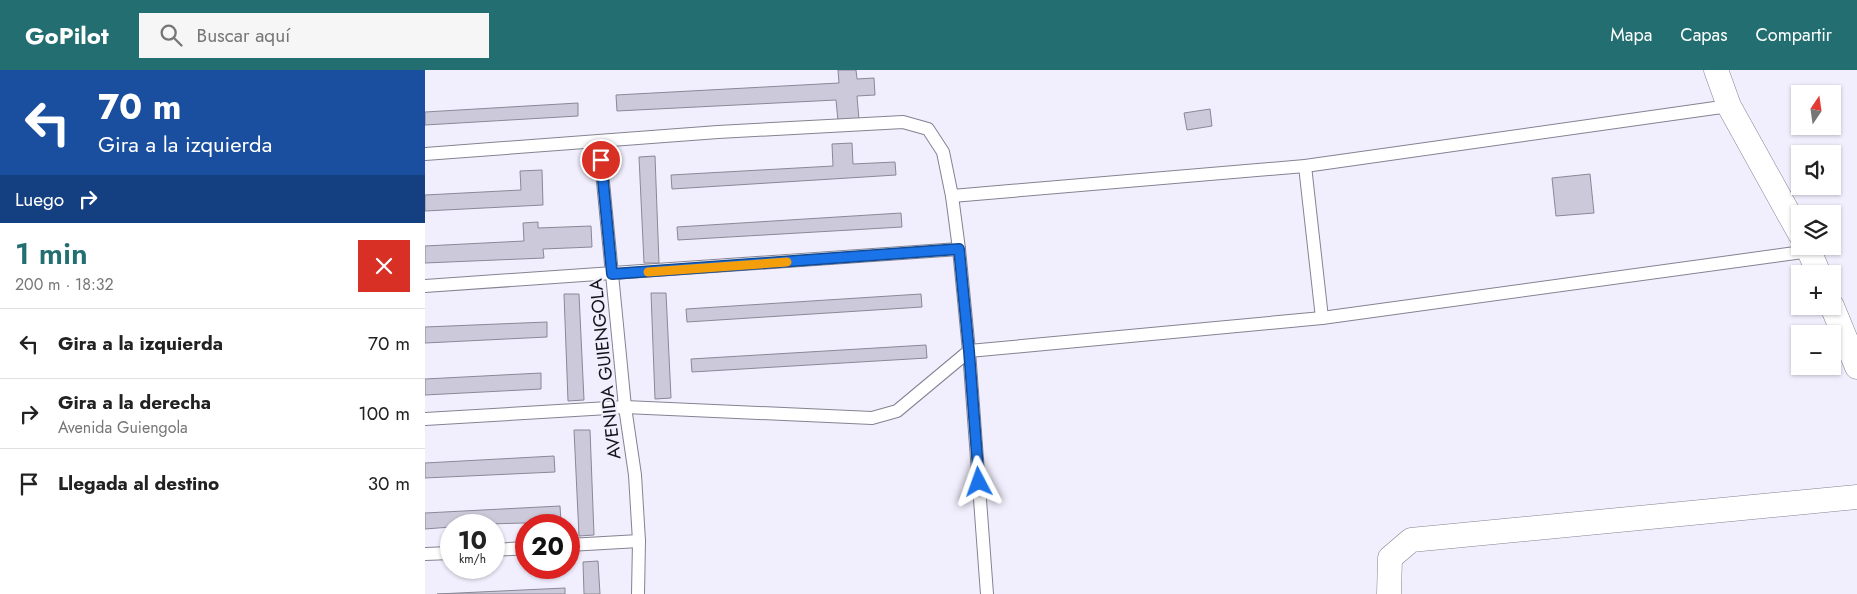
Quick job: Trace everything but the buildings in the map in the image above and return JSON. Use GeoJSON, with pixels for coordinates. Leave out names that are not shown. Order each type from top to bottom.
{"type":"FeatureCollection","features":[{"type":"Feature","properties":{"kind":"street"},"geometry":{"type":"LineString","coordinates":[[1716,70],[1729,106],[1791,217]]}},
{"type":"Feature","properties":{"kind":"street"},"geometry":{"type":"LineString","coordinates":[[1836,315],[1857,367]]}},
{"type":"Feature","properties":{"kind":"street"},"geometry":{"type":"LineString","coordinates":[[1389,594],[1390,558],[1411,540],[1857,497]]}},
{"type":"Feature","properties":{"kind":"lane"},"geometry":{"type":"LineString","coordinates":[[952,196],[1305,166],[1729,106]]}},
{"type":"Feature","properties":{"kind":"lane"},"geometry":{"type":"LineString","coordinates":[[425,154],[903,122],[928,129],[943,152],[952,196],[959,249],[969,351],[987,594]]}},
{"type":"Feature","properties":{"kind":"lane","name":"AVENIDA GUIENGOLA"},"geometry":{"type":"LineString","coordinates":[[599,141],[625,407],[635,475],[639,541],[638,594]]}},
{"type":"Feature","properties":{"kind":"lane"},"geometry":{"type":"LineString","coordinates":[[1305,166],[1322,318]]}},
{"type":"Feature","properties":{"kind":"lane"},"geometry":{"type":"LineString","coordinates":[[425,419],[625,407],[872,418],[897,411],[969,351],[1322,318],[1791,246]]}},
{"type":"Feature","properties":{"kind":"lane"},"geometry":{"type":"LineString","coordinates":[[425,286],[959,249]]}},
{"type":"Feature","properties":{"kind":"lane"},"geometry":{"type":"LineString","coordinates":[[580,544],[639,541]]}},
{"type":"Feature","properties":{"kind":"lane"},"geometry":{"type":"LineString","coordinates":[[425,554],[440,553]]}},
{"type":"Feature","properties":{"kind":"slow traffic"},"geometry":{"type":"LineString","coordinates":[[648,272],[787,262]]}},
{"type":"Feature","properties":{"kind":"route"},"geometry":{"type":"LineString","coordinates":[[601,160],[612,274],[959,249],[979,482]]}}]}
